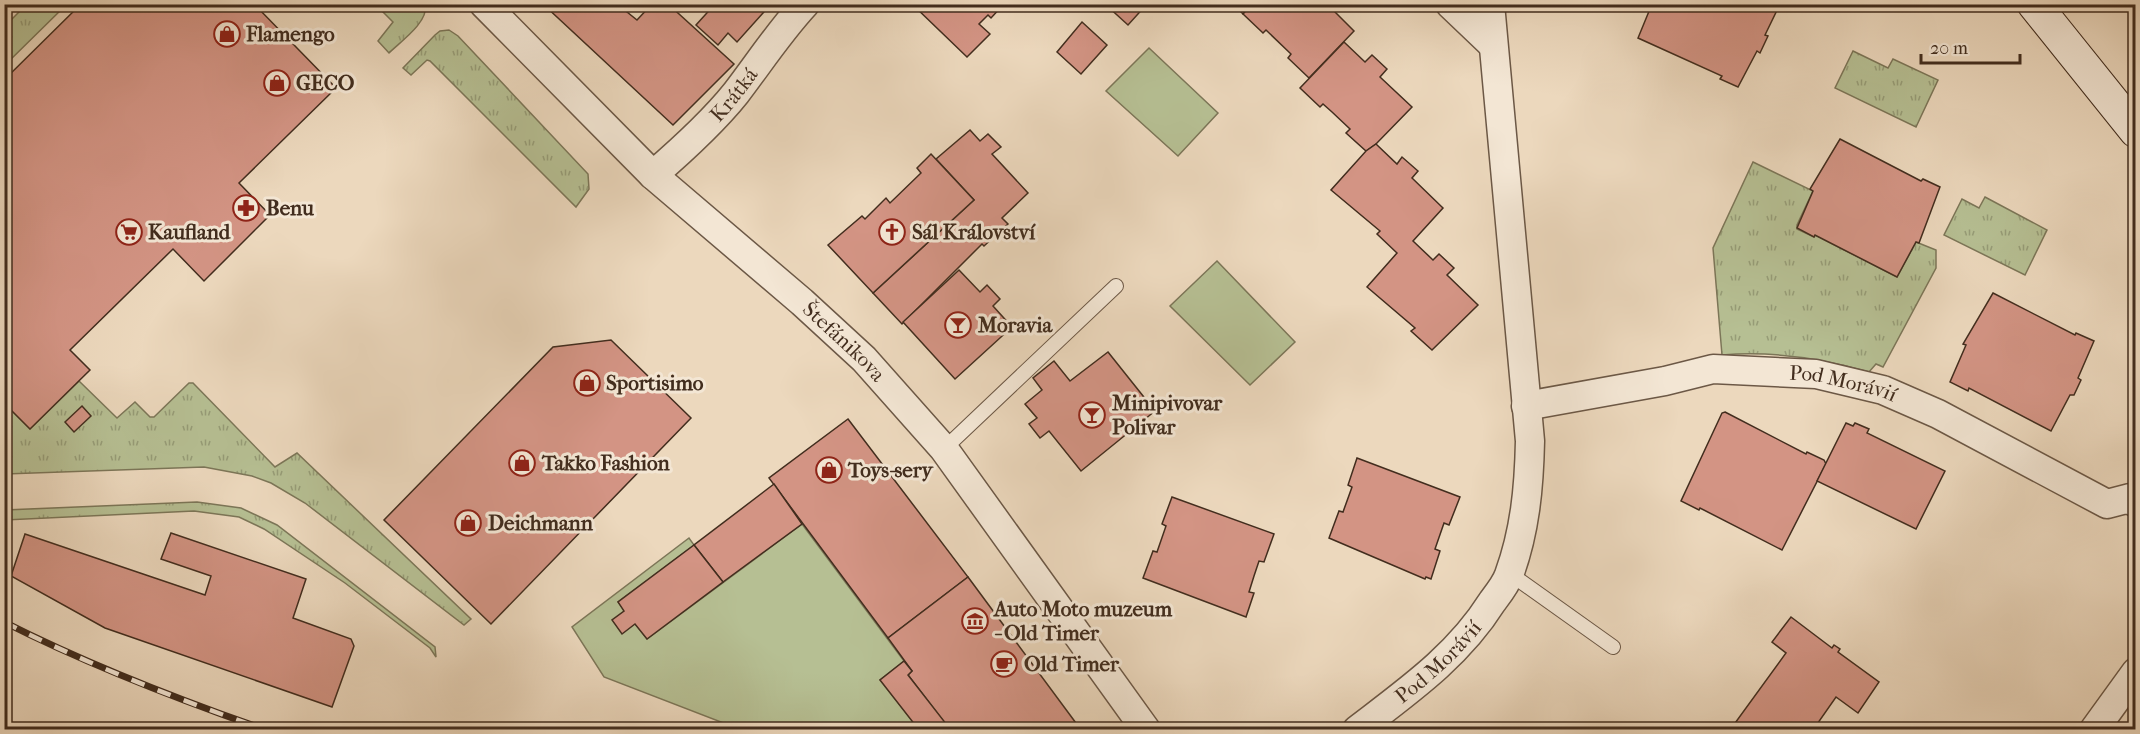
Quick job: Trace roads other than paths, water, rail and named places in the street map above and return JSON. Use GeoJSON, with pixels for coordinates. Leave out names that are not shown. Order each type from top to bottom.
{"type":"FeatureCollection","features":[{"type":"Feature","properties":{"kind":"main road"},"geometry":{"type":"LineString","coordinates":[[2034,4],[2136,131]]}},
{"type":"Feature","properties":{"kind":"street","name":"Štefánikova"},"geometry":{"type":"LineString","coordinates":[[484,4],[653,175],[864,359],[944,449],[1146,729]]}},
{"type":"Feature","properties":{"kind":"street","name":"Krátká"},"geometry":{"type":"LineString","coordinates":[[653,175],[684,147],[735,94],[805,4]]}},
{"type":"Feature","properties":{"kind":"street"},"geometry":{"type":"LineString","coordinates":[[1450,4],[1493,45]]}},
{"type":"Feature","properties":{"kind":"street","name":"Pod Morávií"},"geometry":{"type":"LineString","coordinates":[[1358,729],[1439,667],[1460,646],[1489,608],[1509,573],[1522,536],[1528,499],[1530,441],[1490,4]]}},
{"type":"Feature","properties":{"kind":"street","name":"Pod Morávií"},"geometry":{"type":"LineString","coordinates":[[1526,406],[1665,381],[1713,369],[1757,369],[1816,374],[1883,390],[1938,414],[2108,504],[2130,498],[2136,503]]}},
{"type":"Feature","properties":{"kind":"street"},"geometry":{"type":"LineString","coordinates":[[2094,729],[2136,672]]}},
{"type":"Feature","properties":{"kind":"lane"},"geometry":{"type":"LineString","coordinates":[[944,449],[1116,286]]}},
{"type":"Feature","properties":{"kind":"lane"},"geometry":{"type":"LineString","coordinates":[[1509,573],[1613,647]]}},
{"type":"Feature","properties":{"kind":"railway"},"geometry":{"type":"LineString","coordinates":[[4,622],[68,653],[199,706],[266,730]]}},
{"type":"Feature","properties":{"kind":"place","name":"Flamengo"},"geometry":{"type":"Point","coordinates":[227,34]}},
{"type":"Feature","properties":{"kind":"place","name":"GECO"},"geometry":{"type":"Point","coordinates":[277,83]}},
{"type":"Feature","properties":{"kind":"place","name":"Benu"},"geometry":{"type":"Point","coordinates":[246,208]}},
{"type":"Feature","properties":{"kind":"place","name":"Kaufland"},"geometry":{"type":"Point","coordinates":[129,232]}},
{"type":"Feature","properties":{"kind":"place","name":"Sál Království"},"geometry":{"type":"Point","coordinates":[892,232]}},
{"type":"Feature","properties":{"kind":"place","name":"Moravia"},"geometry":{"type":"Point","coordinates":[958,325]}},
{"type":"Feature","properties":{"kind":"place","name":"Sportisimo"},"geometry":{"type":"Point","coordinates":[587,383]}},
{"type":"Feature","properties":{"kind":"place","name":"Minipivovar Polivar"},"geometry":{"type":"Point","coordinates":[1092,415]}},
{"type":"Feature","properties":{"kind":"place","name":"Takko Fashion"},"geometry":{"type":"Point","coordinates":[522,463]}},
{"type":"Feature","properties":{"kind":"place","name":"Toys-sery"},"geometry":{"type":"Point","coordinates":[829,470]}},
{"type":"Feature","properties":{"kind":"place","name":"Deichmann"},"geometry":{"type":"Point","coordinates":[468,523]}},
{"type":"Feature","properties":{"kind":"place","name":"Auto Moto muzeum - Old Timer"},"geometry":{"type":"Point","coordinates":[975,621]}},
{"type":"Feature","properties":{"kind":"place","name":"Old Timer"},"geometry":{"type":"Point","coordinates":[1004,664]}}]}
